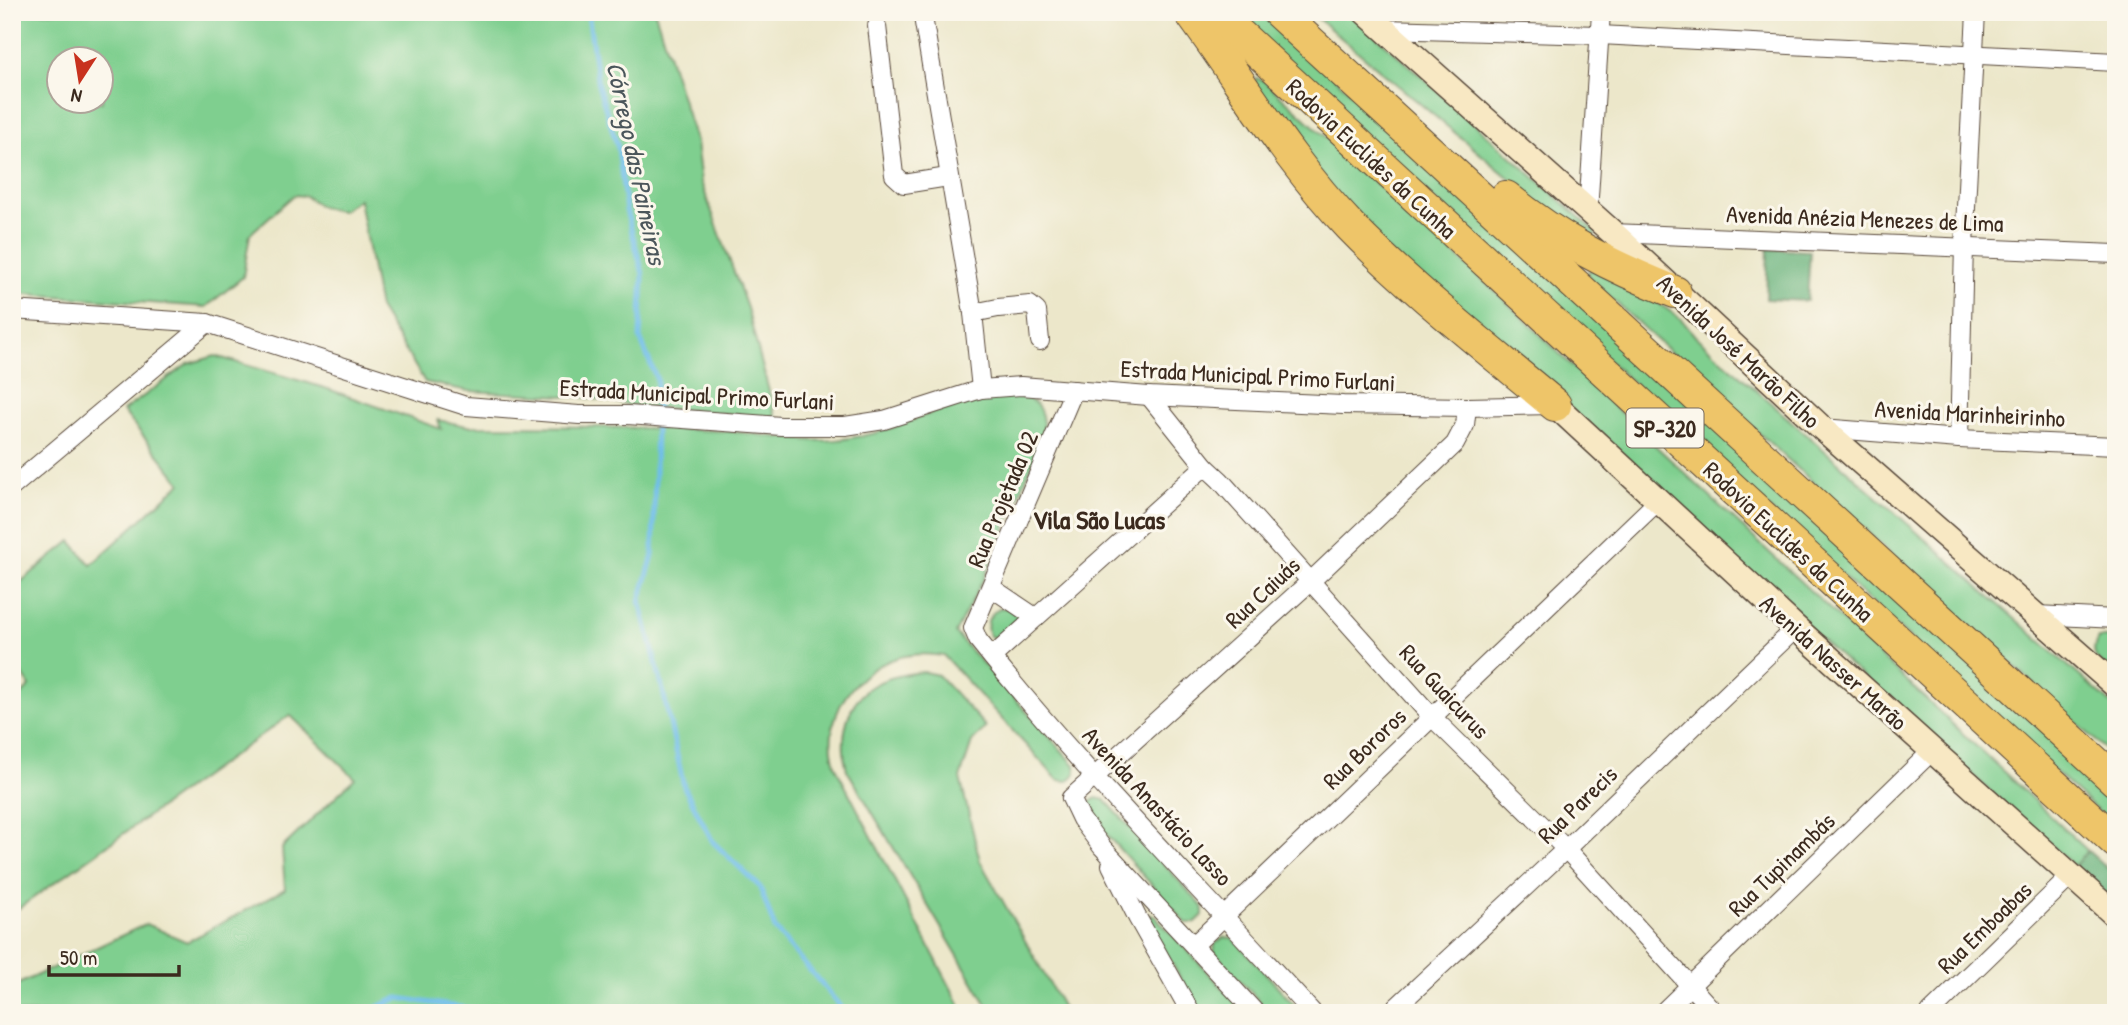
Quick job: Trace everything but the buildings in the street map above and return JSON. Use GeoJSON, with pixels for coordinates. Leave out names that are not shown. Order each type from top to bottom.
{"type":"FeatureCollection","features":[{"type":"Feature","properties":{"kind":"highway"},"geometry":{"type":"LineString","coordinates":[[1190,12],[1300,169],[1350,226],[1423,293],[1555,405]]}},
{"type":"Feature","properties":{"kind":"highway","name":"Rodovia Euclides da Cunha"},"geometry":{"type":"LineString","coordinates":[[1215,12],[2116,842]]}},
{"type":"Feature","properties":{"kind":"highway","name":"Rodovia Euclides da Cunha"},"geometry":{"type":"LineString","coordinates":[[1278,12],[2116,781]]}},
{"type":"Feature","properties":{"kind":"highway"},"geometry":{"type":"LineString","coordinates":[[1348,77],[1421,128],[1530,216],[1569,242],[1620,270],[1675,292]]}},
{"type":"Feature","properties":{"kind":"main road","name":"Avenida José Marão Filho"},"geometry":{"type":"LineString","coordinates":[[1365,12],[1613,233],[1822,428],[2116,687]]}},
{"type":"Feature","properties":{"kind":"main road","name":"Avenida Nasser Marão"},"geometry":{"type":"LineString","coordinates":[[1555,405],[1796,628],[2116,916]]}},
{"type":"Feature","properties":{"kind":"street"},"geometry":{"type":"LineString","coordinates":[[1588,212],[1601,12]]}},
{"type":"Feature","properties":{"kind":"street"},"geometry":{"type":"LineString","coordinates":[[1959,439],[1964,246],[1976,12]]}},
{"type":"Feature","properties":{"kind":"street"},"geometry":{"type":"LineString","coordinates":[[923,17],[973,313],[981,389]]}},
{"type":"Feature","properties":{"kind":"street"},"geometry":{"type":"LineString","coordinates":[[877,26],[894,175],[904,184],[948,177]]}},
{"type":"Feature","properties":{"kind":"street"},"geometry":{"type":"LineString","coordinates":[[1383,29],[1600,35],[2116,62]]}},
{"type":"Feature","properties":{"kind":"street","name":"Avenida Anézia Menezes de Lima"},"geometry":{"type":"LineString","coordinates":[[1613,233],[2116,254]]}},
{"type":"Feature","properties":{"kind":"street"},"geometry":{"type":"LineString","coordinates":[[973,313],[1030,305],[1037,311],[1040,341]]}},
{"type":"Feature","properties":{"kind":"street","name":"Estrada Municipal Primo Furlani"},"geometry":{"type":"LineString","coordinates":[[12,310],[207,323],[466,406],[579,415],[628,415],[781,426],[845,426],[884,420],[981,389],[1021,386],[1149,396],[1343,405],[1555,405]]}},
{"type":"Feature","properties":{"kind":"street"},"geometry":{"type":"LineString","coordinates":[[12,486],[207,323]]}},
{"type":"Feature","properties":{"kind":"street","name":"Rua Projetada 02"},"geometry":{"type":"LineString","coordinates":[[974,628],[1074,390]]}},
{"type":"Feature","properties":{"kind":"street","name":"Rua Guaicurus"},"geometry":{"type":"LineString","coordinates":[[1149,396],[1205,466],[1312,580],[1432,717],[1566,849],[1715,1013]]}},
{"type":"Feature","properties":{"kind":"street","name":"Rua Caiuás"},"geometry":{"type":"LineString","coordinates":[[1102,847],[1081,819],[1071,798],[1312,580],[1455,443],[1465,425],[1467,407]]}},
{"type":"Feature","properties":{"kind":"street","name":"Avenida Marinheirinho"},"geometry":{"type":"LineString","coordinates":[[1822,428],[1959,439],[2116,446]]}},
{"type":"Feature","properties":{"kind":"street"},"geometry":{"type":"LineString","coordinates":[[992,657],[1205,466]]}},
{"type":"Feature","properties":{"kind":"street","name":"Rua Bororos"},"geometry":{"type":"LineString","coordinates":[[1194,945],[1659,500]]}},
{"type":"Feature","properties":{"kind":"street"},"geometry":{"type":"LineString","coordinates":[[992,588],[1035,618]]}},
{"type":"Feature","properties":{"kind":"street"},"geometry":{"type":"LineString","coordinates":[[2037,615],[2116,619]]}},
{"type":"Feature","properties":{"kind":"street","name":"Avenida Anastácio Lasso"},"geometry":{"type":"LineString","coordinates":[[974,628],[978,640],[1095,778],[1313,1013]]}},
{"type":"Feature","properties":{"kind":"street","name":"Rua Parecis"},"geometry":{"type":"LineString","coordinates":[[1390,1013],[1566,849],[1796,628]]}},
{"type":"Feature","properties":{"kind":"street","name":"Rua Tupinambás"},"geometry":{"type":"LineString","coordinates":[[1662,1013],[1933,751]]}},
{"type":"Feature","properties":{"kind":"street"},"geometry":{"type":"LineString","coordinates":[[1102,847],[1256,1013]]}},
{"type":"Feature","properties":{"kind":"street"},"geometry":{"type":"LineString","coordinates":[[1102,847],[1137,917],[1191,1013]]}},
{"type":"Feature","properties":{"kind":"street","name":"Rua Emboabas"},"geometry":{"type":"LineString","coordinates":[[1930,1013],[2071,876]]}},
{"type":"Feature","properties":{"kind":"green space"},"geometry":{"type":"Polygon","coordinates":[[[12,12],[655,12],[696,143],[701,182],[747,308],[776,418],[631,405],[581,397],[468,391],[425,382],[379,308],[359,199],[341,211],[321,207],[305,196],[294,195],[250,234],[243,277],[206,307],[12,293],[12,12]]]}},
{"type":"Feature","properties":{"kind":"green space"},"geometry":{"type":"Polygon","coordinates":[[[1230,12],[1263,12],[2116,795],[2116,828],[1230,12]]]}},
{"type":"Feature","properties":{"kind":"green space"},"geometry":{"type":"Polygon","coordinates":[[[1310,12],[1349,12],[1596,232],[1593,238],[1566,235],[1526,192],[1310,12]]]}},
{"type":"Feature","properties":{"kind":"green space"},"geometry":{"type":"Polygon","coordinates":[[[1256,78],[1263,80],[1494,290],[1627,419],[2088,851],[2074,866],[1354,222],[1253,89],[1256,78]]]}},
{"type":"Feature","properties":{"kind":"green space"},"geometry":{"type":"Polygon","coordinates":[[[1768,249],[1810,251],[1807,301],[1766,299],[1768,249]]]}},
{"type":"Feature","properties":{"kind":"green space"},"geometry":{"type":"Polygon","coordinates":[[[1598,267],[1611,270],[1681,319],[1695,336],[2116,708],[2116,759],[1589,278],[1588,271],[1598,267]]]}},
{"type":"Feature","properties":{"kind":"green space"},"geometry":{"type":"Polygon","coordinates":[[[215,356],[325,388],[441,429],[438,420],[467,426],[738,432],[818,441],[882,431],[981,398],[1019,396],[1037,405],[1044,436],[984,578],[955,633],[1075,765],[1076,773],[1068,781],[1058,780],[944,656],[911,655],[891,660],[873,669],[845,697],[836,714],[832,733],[832,753],[838,772],[964,1013],[12,1013],[12,987],[146,924],[187,942],[285,889],[282,848],[355,778],[290,715],[12,913],[12,704],[30,686],[12,659],[12,589],[71,541],[91,565],[181,483],[123,411],[188,364],[215,356]]]}},
{"type":"Feature","properties":{"kind":"green space"},"geometry":{"type":"Polygon","coordinates":[[[999,608],[1009,608],[1017,616],[1014,627],[1000,639],[989,636],[987,627],[990,617],[999,608]]]}},
{"type":"Feature","properties":{"kind":"green space"},"geometry":{"type":"Polygon","coordinates":[[[2098,638],[2116,638],[2116,675],[2095,655],[2098,638]]]}},
{"type":"Feature","properties":{"kind":"green space"},"geometry":{"type":"Polygon","coordinates":[[[924,672],[938,675],[986,727],[972,742],[960,778],[980,861],[1066,1013],[992,1013],[847,770],[845,729],[852,710],[863,693],[884,680],[924,672]]]}},
{"type":"Feature","properties":{"kind":"green space"},"geometry":{"type":"Polygon","coordinates":[[[1096,798],[1105,800],[1203,907],[1203,915],[1195,923],[1186,923],[1088,814],[1087,804],[1096,798]]]}},
{"type":"Feature","properties":{"kind":"green space"},"geometry":{"type":"Polygon","coordinates":[[[2088,851],[2116,876],[2116,905],[2074,866],[2088,851]]]}},
{"type":"Feature","properties":{"kind":"green space"},"geometry":{"type":"Polygon","coordinates":[[[1150,915],[1156,917],[1246,1013],[1200,1013],[1148,921],[1150,915]]]}},
{"type":"Feature","properties":{"kind":"green space"},"geometry":{"type":"Polygon","coordinates":[[[1224,937],[1233,938],[1302,1013],[1270,1013],[1214,952],[1215,944],[1224,937]]]}},
{"type":"Feature","properties":{"kind":"waterway","name":"Córrego das Paineiras"},"geometry":{"type":"LineString","coordinates":[[588,12],[598,85],[618,148],[626,210],[643,274],[640,338],[657,380],[653,555],[640,601],[684,787],[713,842],[760,887],[775,929],[846,1013]]}},
{"type":"Feature","properties":{"kind":"waterway"},"geometry":{"type":"LineString","coordinates":[[364,1013],[398,998],[499,1013]]}},
{"type":"Feature","properties":{"kind":"district","name":"Vila São Lucas"},"geometry":{"type":"Point","coordinates":[1099,519]}}]}
